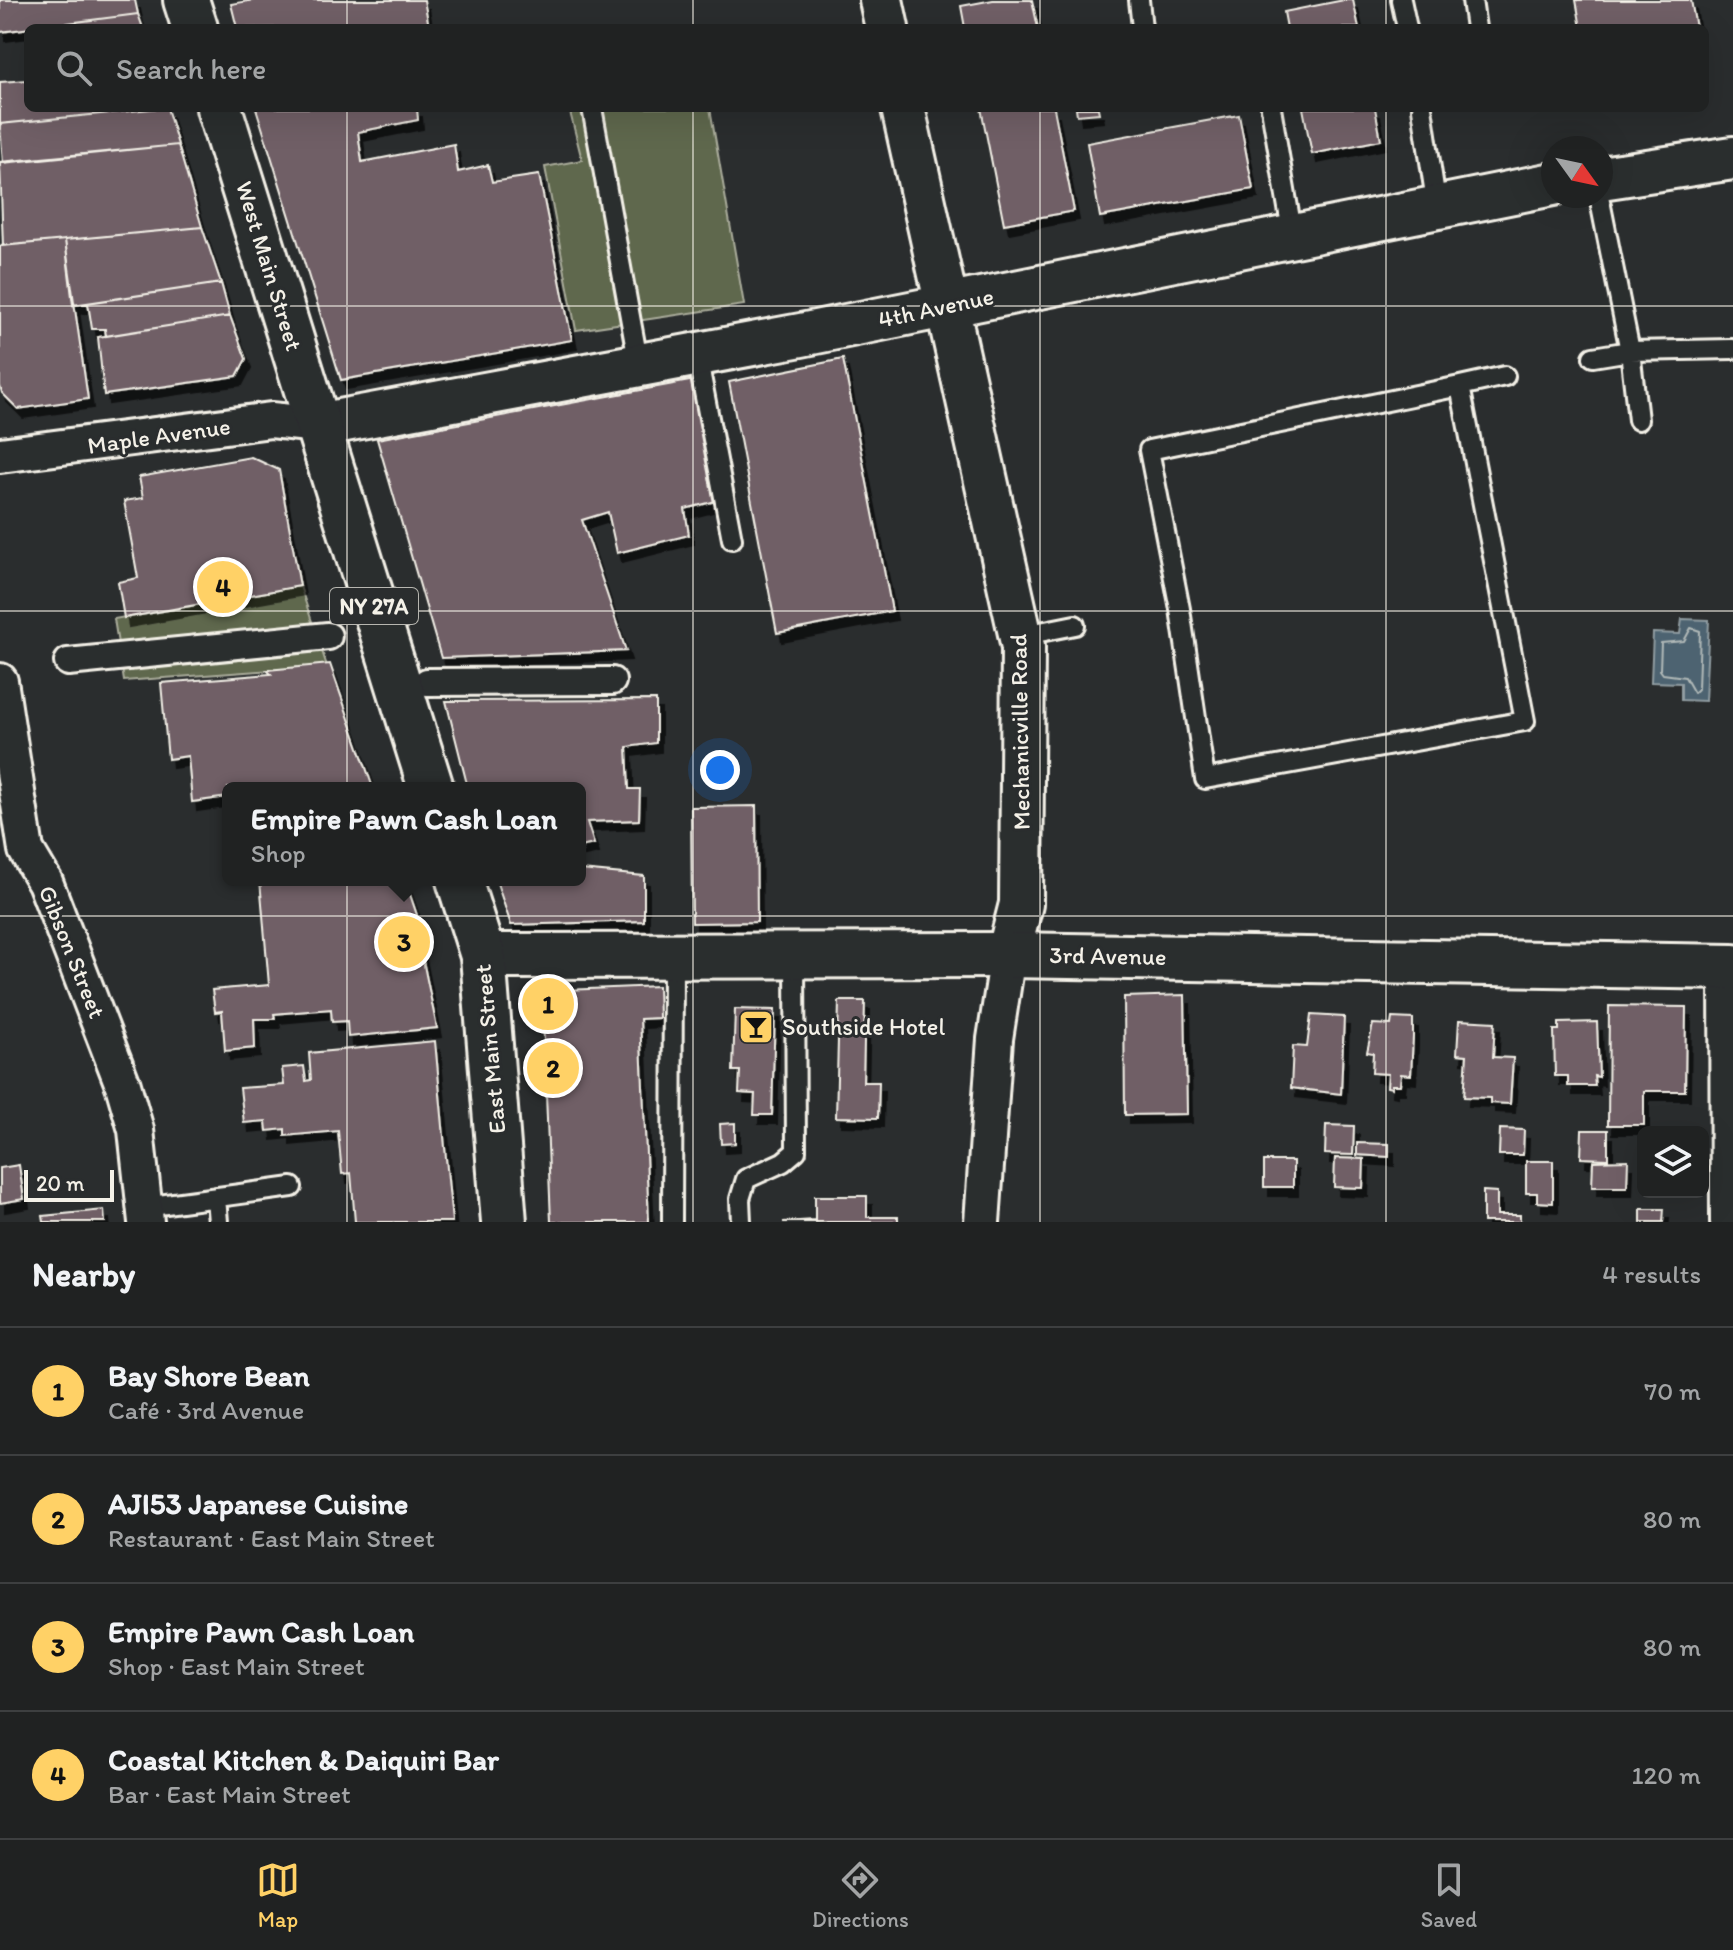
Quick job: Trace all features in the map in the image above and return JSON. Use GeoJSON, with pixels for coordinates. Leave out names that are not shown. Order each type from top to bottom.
{"type":"FeatureCollection","features":[{"type":"Feature","properties":{"kind":"main road"},"geometry":{"type":"LineString","coordinates":[[186,0],[194,24]]}},
{"type":"Feature","properties":{"kind":"main road","name":"West Main Street"},"geometry":{"type":"LineString","coordinates":[[220,112],[318,425]]}},
{"type":"Feature","properties":{"kind":"main road","name":"NY 27A"},"geometry":{"type":"LineString","coordinates":[[318,425],[429,782]]}},
{"type":"Feature","properties":{"kind":"main road","name":"East Main Street"},"geometry":{"type":"LineString","coordinates":[[461,886],[483,956],[504,1222]]}},
{"type":"Feature","properties":{"kind":"main road","name":"3rd Avenue"},"geometry":{"type":"LineString","coordinates":[[483,956],[1008,955],[1730,966]]}},
{"type":"Feature","properties":{"kind":"street"},"geometry":{"type":"LineString","coordinates":[[881,0],[886,24]]}},
{"type":"Feature","properties":{"kind":"street","name":"Mechanicville Road"},"geometry":{"type":"LineString","coordinates":[[904,112],[1020,636],[1021,904],[1008,955],[995,1039],[982,1222]]}},
{"type":"Feature","properties":{"kind":"street"},"geometry":{"type":"LineString","coordinates":[[1613,176],[1733,158]]}},
{"type":"Feature","properties":{"kind":"street","name":"4th Avenue"},"geometry":{"type":"LineString","coordinates":[[318,425],[697,355],[1541,186]]}},
{"type":"Feature","properties":{"kind":"street","name":"Maple Avenue"},"geometry":{"type":"LineString","coordinates":[[0,455],[271,420],[318,425]]}},
{"type":"Feature","properties":{"kind":"street"},"geometry":{"type":"LineString","coordinates":[[68,662],[328,636]]}},
{"type":"Feature","properties":{"kind":"street","name":"Gibson Street"},"geometry":{"type":"LineString","coordinates":[[0,681],[26,850],[57,911],[123,1085],[136,1130],[145,1214]]}},
{"type":"Feature","properties":{"kind":"street"},"geometry":{"type":"LineString","coordinates":[[427,682],[612,681]]}},
{"type":"Feature","properties":{"kind":"street"},"geometry":{"type":"LineString","coordinates":[[1728,1222],[1730,966]]}},
{"type":"Feature","properties":{"kind":"lane"},"geometry":{"type":"LineString","coordinates":[[1139,0],[1142,24]]}},
{"type":"Feature","properties":{"kind":"lane"},"geometry":{"type":"LineString","coordinates":[[1401,0],[1406,24]]}},
{"type":"Feature","properties":{"kind":"lane"},"geometry":{"type":"LineString","coordinates":[[1472,0],[1475,24]]}},
{"type":"Feature","properties":{"kind":"lane"},"geometry":{"type":"LineString","coordinates":[[593,112],[639,366]]}},
{"type":"Feature","properties":{"kind":"lane"},"geometry":{"type":"LineString","coordinates":[[1272,112],[1293,237]]}},
{"type":"Feature","properties":{"kind":"lane"},"geometry":{"type":"LineString","coordinates":[[1423,112],[1437,208]]}},
{"type":"Feature","properties":{"kind":"lane"},"geometry":{"type":"LineString","coordinates":[[1601,208],[1630,351],[1638,420]]}},
{"type":"Feature","properties":{"kind":"lane"},"geometry":{"type":"LineString","coordinates":[[1593,357],[1630,351],[1733,349]]}},
{"type":"Feature","properties":{"kind":"lane"},"geometry":{"type":"LineString","coordinates":[[697,355],[732,539]]}},
{"type":"Feature","properties":{"kind":"lane"},"geometry":{"type":"LineString","coordinates":[[1460,386],[1525,721],[1205,779],[1170,610],[1149,450],[1505,376]]}},
{"type":"Feature","properties":{"kind":"lane"},"geometry":{"type":"LineString","coordinates":[[1020,636],[1075,625]]}},
{"type":"Feature","properties":{"kind":"lane"},"geometry":{"type":"LineString","coordinates":[[741,1222],[740,1199],[746,1179],[796,1151],[795,954]]}},
{"type":"Feature","properties":{"kind":"lane"},"geometry":{"type":"LineString","coordinates":[[672,1222],[673,955]]}},
{"type":"Feature","properties":{"kind":"lane"},"geometry":{"type":"LineString","coordinates":[[145,1214],[216,1197],[292,1187]]}},
{"type":"Feature","properties":{"kind":"lane"},"geometry":{"type":"LineString","coordinates":[[216,1197],[218,1222]]}},
{"type":"Feature","properties":{"kind":"green space"},"geometry":{"type":"Polygon","coordinates":[[[570,112],[711,112],[744,305],[576,330],[545,167],[582,160],[570,112]]]}},
{"type":"Feature","properties":{"kind":"green space"},"geometry":{"type":"Polygon","coordinates":[[[300,586],[327,666],[124,681],[114,619],[300,586]]]}},
{"type":"Feature","properties":{"kind":"water"},"geometry":{"type":"Polygon","coordinates":[[[1682,619],[1709,620],[1705,701],[1681,700],[1681,683],[1651,682],[1653,633],[1680,634],[1682,619]]]}},
{"type":"Feature","properties":{"kind":"building"},"geometry":{"type":"Polygon","coordinates":[[[0,0],[135,0],[138,14],[61,24],[24,24],[24,29],[0,32],[0,0]]]}},
{"type":"Feature","properties":{"kind":"building"},"geometry":{"type":"Polygon","coordinates":[[[254,0],[424,0],[428,24],[236,24],[231,4],[254,0]]]}},
{"type":"Feature","properties":{"kind":"building"},"geometry":{"type":"Polygon","coordinates":[[[993,0],[1032,0],[1037,24],[964,24],[961,6],[993,0]]]}},
{"type":"Feature","properties":{"kind":"building"},"geometry":{"type":"Polygon","coordinates":[[[1353,0],[1358,24],[1286,24],[1284,12],[1353,0]]]}},
{"type":"Feature","properties":{"kind":"building"},"geometry":{"type":"Polygon","coordinates":[[[1576,0],[1691,0],[1695,24],[1580,24],[1576,0]]]}},
{"type":"Feature","properties":{"kind":"building"},"geometry":{"type":"Polygon","coordinates":[[[138,14],[142,24],[60,24],[138,14]]]}},
{"type":"Feature","properties":{"kind":"building"},"geometry":{"type":"Polygon","coordinates":[[[24,80],[24,112],[121,112],[0,124],[0,82],[24,80]]]}},
{"type":"Feature","properties":{"kind":"building"},"geometry":{"type":"Polygon","coordinates":[[[125,112],[168,112],[178,145],[3,163],[0,124],[125,112]]]}},
{"type":"Feature","properties":{"kind":"building"},"geometry":{"type":"Polygon","coordinates":[[[257,112],[417,112],[418,120],[358,132],[362,162],[454,144],[458,172],[488,165],[492,182],[539,175],[572,340],[341,380],[257,112]]]}},
{"type":"Feature","properties":{"kind":"building"},"geometry":{"type":"Polygon","coordinates":[[[982,112],[1055,112],[1074,211],[1004,224],[982,112]]]}},
{"type":"Feature","properties":{"kind":"building"},"geometry":{"type":"Polygon","coordinates":[[[1077,112],[1099,113],[1077,115],[1077,112]]]}},
{"type":"Feature","properties":{"kind":"building"},"geometry":{"type":"Polygon","coordinates":[[[1304,112],[1376,112],[1381,140],[1312,154],[1304,112]]]}},
{"type":"Feature","properties":{"kind":"building"},"geometry":{"type":"Polygon","coordinates":[[[1239,115],[1253,189],[1100,217],[1087,143],[1239,115]]]}},
{"type":"Feature","properties":{"kind":"building"},"geometry":{"type":"Polygon","coordinates":[[[178,145],[202,227],[3,246],[0,162],[178,145]]]}},
{"type":"Feature","properties":{"kind":"building"},"geometry":{"type":"Polygon","coordinates":[[[202,227],[221,283],[73,305],[65,240],[202,227]]]}},
{"type":"Feature","properties":{"kind":"building"},"geometry":{"type":"Polygon","coordinates":[[[65,240],[88,399],[18,409],[2,393],[0,386],[0,246],[65,240]]]}},
{"type":"Feature","properties":{"kind":"building"},"geometry":{"type":"Polygon","coordinates":[[[221,283],[230,316],[106,336],[105,329],[92,329],[88,303],[221,283]]]}},
{"type":"Feature","properties":{"kind":"building"},"geometry":{"type":"Polygon","coordinates":[[[230,316],[246,359],[237,376],[104,395],[98,337],[230,316]]]}},
{"type":"Feature","properties":{"kind":"building"},"geometry":{"type":"Polygon","coordinates":[[[843,359],[892,611],[777,633],[729,382],[843,359]]]}},
{"type":"Feature","properties":{"kind":"building"},"geometry":{"type":"Polygon","coordinates":[[[695,380],[716,501],[685,509],[689,535],[617,553],[608,512],[582,520],[626,651],[441,658],[377,439],[695,380]]]}},
{"type":"Feature","properties":{"kind":"building"},"geometry":{"type":"Polygon","coordinates":[[[251,457],[279,470],[300,586],[124,618],[118,582],[138,578],[124,501],[143,498],[139,477],[251,457]]]}},
{"type":"Feature","properties":{"kind":"building"},"geometry":{"type":"Polygon","coordinates":[[[330,664],[371,782],[222,782],[222,798],[192,802],[188,756],[168,759],[161,683],[271,674],[267,670],[330,664]]]}},
{"type":"Feature","properties":{"kind":"building"},"geometry":{"type":"Polygon","coordinates":[[[656,700],[656,743],[627,747],[629,789],[640,789],[639,820],[587,822],[594,844],[586,846],[586,782],[466,782],[446,701],[656,700]]]}},
{"type":"Feature","properties":{"kind":"building"},"geometry":{"type":"Polygon","coordinates":[[[756,806],[757,922],[692,923],[691,807],[756,806]]]}},
{"type":"Feature","properties":{"kind":"building"},"geometry":{"type":"Polygon","coordinates":[[[586,870],[644,876],[644,921],[511,925],[498,886],[586,886],[586,870]]]}},
{"type":"Feature","properties":{"kind":"building"},"geometry":{"type":"Polygon","coordinates":[[[261,886],[407,886],[417,915],[414,917],[437,1028],[348,1037],[347,1021],[332,1022],[331,1009],[274,1014],[275,1019],[254,1019],[255,1048],[225,1051],[222,1011],[215,1012],[212,990],[269,985],[261,886]]]}},
{"type":"Feature","properties":{"kind":"building"},"geometry":{"type":"Polygon","coordinates":[[[658,986],[659,1018],[640,1019],[649,1222],[551,1222],[542,991],[658,986]]]}},
{"type":"Feature","properties":{"kind":"building"},"geometry":{"type":"Polygon","coordinates":[[[1185,995],[1187,1114],[1125,1115],[1124,997],[1185,995]]]}},
{"type":"Feature","properties":{"kind":"building"},"geometry":{"type":"Polygon","coordinates":[[[839,1001],[865,1001],[863,1082],[879,1082],[878,1118],[836,1117],[839,1001]]]}},
{"type":"Feature","properties":{"kind":"building"},"geometry":{"type":"Polygon","coordinates":[[[1609,1006],[1686,1007],[1685,1091],[1644,1091],[1644,1125],[1608,1125],[1609,1006]]]}},
{"type":"Feature","properties":{"kind":"building"},"geometry":{"type":"Polygon","coordinates":[[[735,1009],[775,1010],[772,1115],[754,1115],[755,1094],[739,1093],[740,1071],[733,1071],[735,1009]]]}},
{"type":"Feature","properties":{"kind":"building"},"geometry":{"type":"Polygon","coordinates":[[[1311,1015],[1344,1017],[1341,1094],[1291,1088],[1293,1046],[1307,1047],[1311,1015]]]}},
{"type":"Feature","properties":{"kind":"building"},"geometry":{"type":"Polygon","coordinates":[[[1392,1018],[1413,1019],[1413,1037],[1411,1075],[1401,1074],[1400,1085],[1392,1085],[1392,1088],[1387,1087],[1388,1074],[1372,1073],[1373,1053],[1367,1052],[1373,1024],[1391,1025],[1392,1018]]]}},
{"type":"Feature","properties":{"kind":"building"},"geometry":{"type":"Polygon","coordinates":[[[1459,1020],[1495,1022],[1493,1057],[1513,1058],[1510,1104],[1490,1103],[1490,1098],[1464,1097],[1467,1055],[1457,1054],[1459,1020]]]}},
{"type":"Feature","properties":{"kind":"building"},"geometry":{"type":"Polygon","coordinates":[[[1597,1022],[1599,1077],[1594,1076],[1595,1086],[1568,1086],[1568,1076],[1555,1076],[1554,1030],[1559,1030],[1559,1023],[1597,1022]]]}},
{"type":"Feature","properties":{"kind":"building"},"geometry":{"type":"Polygon","coordinates":[[[435,1041],[452,1222],[355,1222],[351,1173],[342,1174],[338,1131],[285,1136],[285,1129],[267,1131],[266,1121],[244,1123],[240,1088],[284,1085],[282,1068],[304,1066],[306,1081],[311,1080],[309,1053],[435,1041]]]}},
{"type":"Feature","properties":{"kind":"building"},"geometry":{"type":"Polygon","coordinates":[[[735,1123],[735,1143],[721,1144],[720,1124],[735,1123]]]}},
{"type":"Feature","properties":{"kind":"building"},"geometry":{"type":"Polygon","coordinates":[[[1326,1125],[1354,1126],[1353,1155],[1325,1154],[1326,1125]]]}},
{"type":"Feature","properties":{"kind":"building"},"geometry":{"type":"Polygon","coordinates":[[[1500,1129],[1524,1130],[1523,1155],[1499,1155],[1500,1129]]]}},
{"type":"Feature","properties":{"kind":"building"},"geometry":{"type":"Polygon","coordinates":[[[1582,1130],[1608,1130],[1608,1159],[1581,1158],[1582,1130]]]}},
{"type":"Feature","properties":{"kind":"building"},"geometry":{"type":"Polygon","coordinates":[[[1357,1143],[1389,1144],[1389,1157],[1357,1155],[1357,1143]]]}},
{"type":"Feature","properties":{"kind":"building"},"geometry":{"type":"Polygon","coordinates":[[[1335,1158],[1364,1159],[1363,1188],[1334,1187],[1335,1158]]]}},
{"type":"Feature","properties":{"kind":"building"},"geometry":{"type":"Polygon","coordinates":[[[1628,1160],[1627,1187],[1592,1187],[1593,1161],[1628,1160]]]}},
{"type":"Feature","properties":{"kind":"building"},"geometry":{"type":"Polygon","coordinates":[[[1264,1161],[1293,1161],[1293,1187],[1264,1187],[1264,1161]]]}},
{"type":"Feature","properties":{"kind":"building"},"geometry":{"type":"Polygon","coordinates":[[[1526,1161],[1553,1161],[1553,1203],[1537,1202],[1537,1193],[1526,1193],[1526,1161]]]}},
{"type":"Feature","properties":{"kind":"building"},"geometry":{"type":"Polygon","coordinates":[[[19,1165],[24,1199],[0,1203],[0,1168],[19,1165]]]}},
{"type":"Feature","properties":{"kind":"building"},"geometry":{"type":"Polygon","coordinates":[[[1483,1191],[1497,1192],[1497,1215],[1520,1215],[1520,1222],[1483,1222],[1483,1191]]]}},
{"type":"Feature","properties":{"kind":"building"},"geometry":{"type":"Polygon","coordinates":[[[815,1196],[867,1196],[867,1217],[898,1217],[898,1222],[783,1222],[815,1220],[815,1196]]]}},
{"type":"Feature","properties":{"kind":"building"},"geometry":{"type":"Polygon","coordinates":[[[1641,1209],[1664,1209],[1663,1222],[1641,1222],[1641,1209]]]}},
{"type":"Feature","properties":{"kind":"building"},"geometry":{"type":"Polygon","coordinates":[[[104,1210],[105,1222],[44,1222],[43,1216],[104,1210]]]}},
{"type":"Feature","properties":{"kind":"place","name":"Coastal Kitchen & Daiquiri Bar"},"geometry":{"type":"Point","coordinates":[223,587]}},
{"type":"Feature","properties":{"kind":"place","name":"Empire Pawn Cash Loan"},"geometry":{"type":"Point","coordinates":[404,942]}},
{"type":"Feature","properties":{"kind":"place","name":"Bay Shore Bean"},"geometry":{"type":"Point","coordinates":[548,1004]}},
{"type":"Feature","properties":{"kind":"place","name":"Southside Hotel"},"geometry":{"type":"Point","coordinates":[756,1027]}},
{"type":"Feature","properties":{"kind":"place","name":"AJI53 Japanese Cuisine"},"geometry":{"type":"Point","coordinates":[553,1068]}}]}
